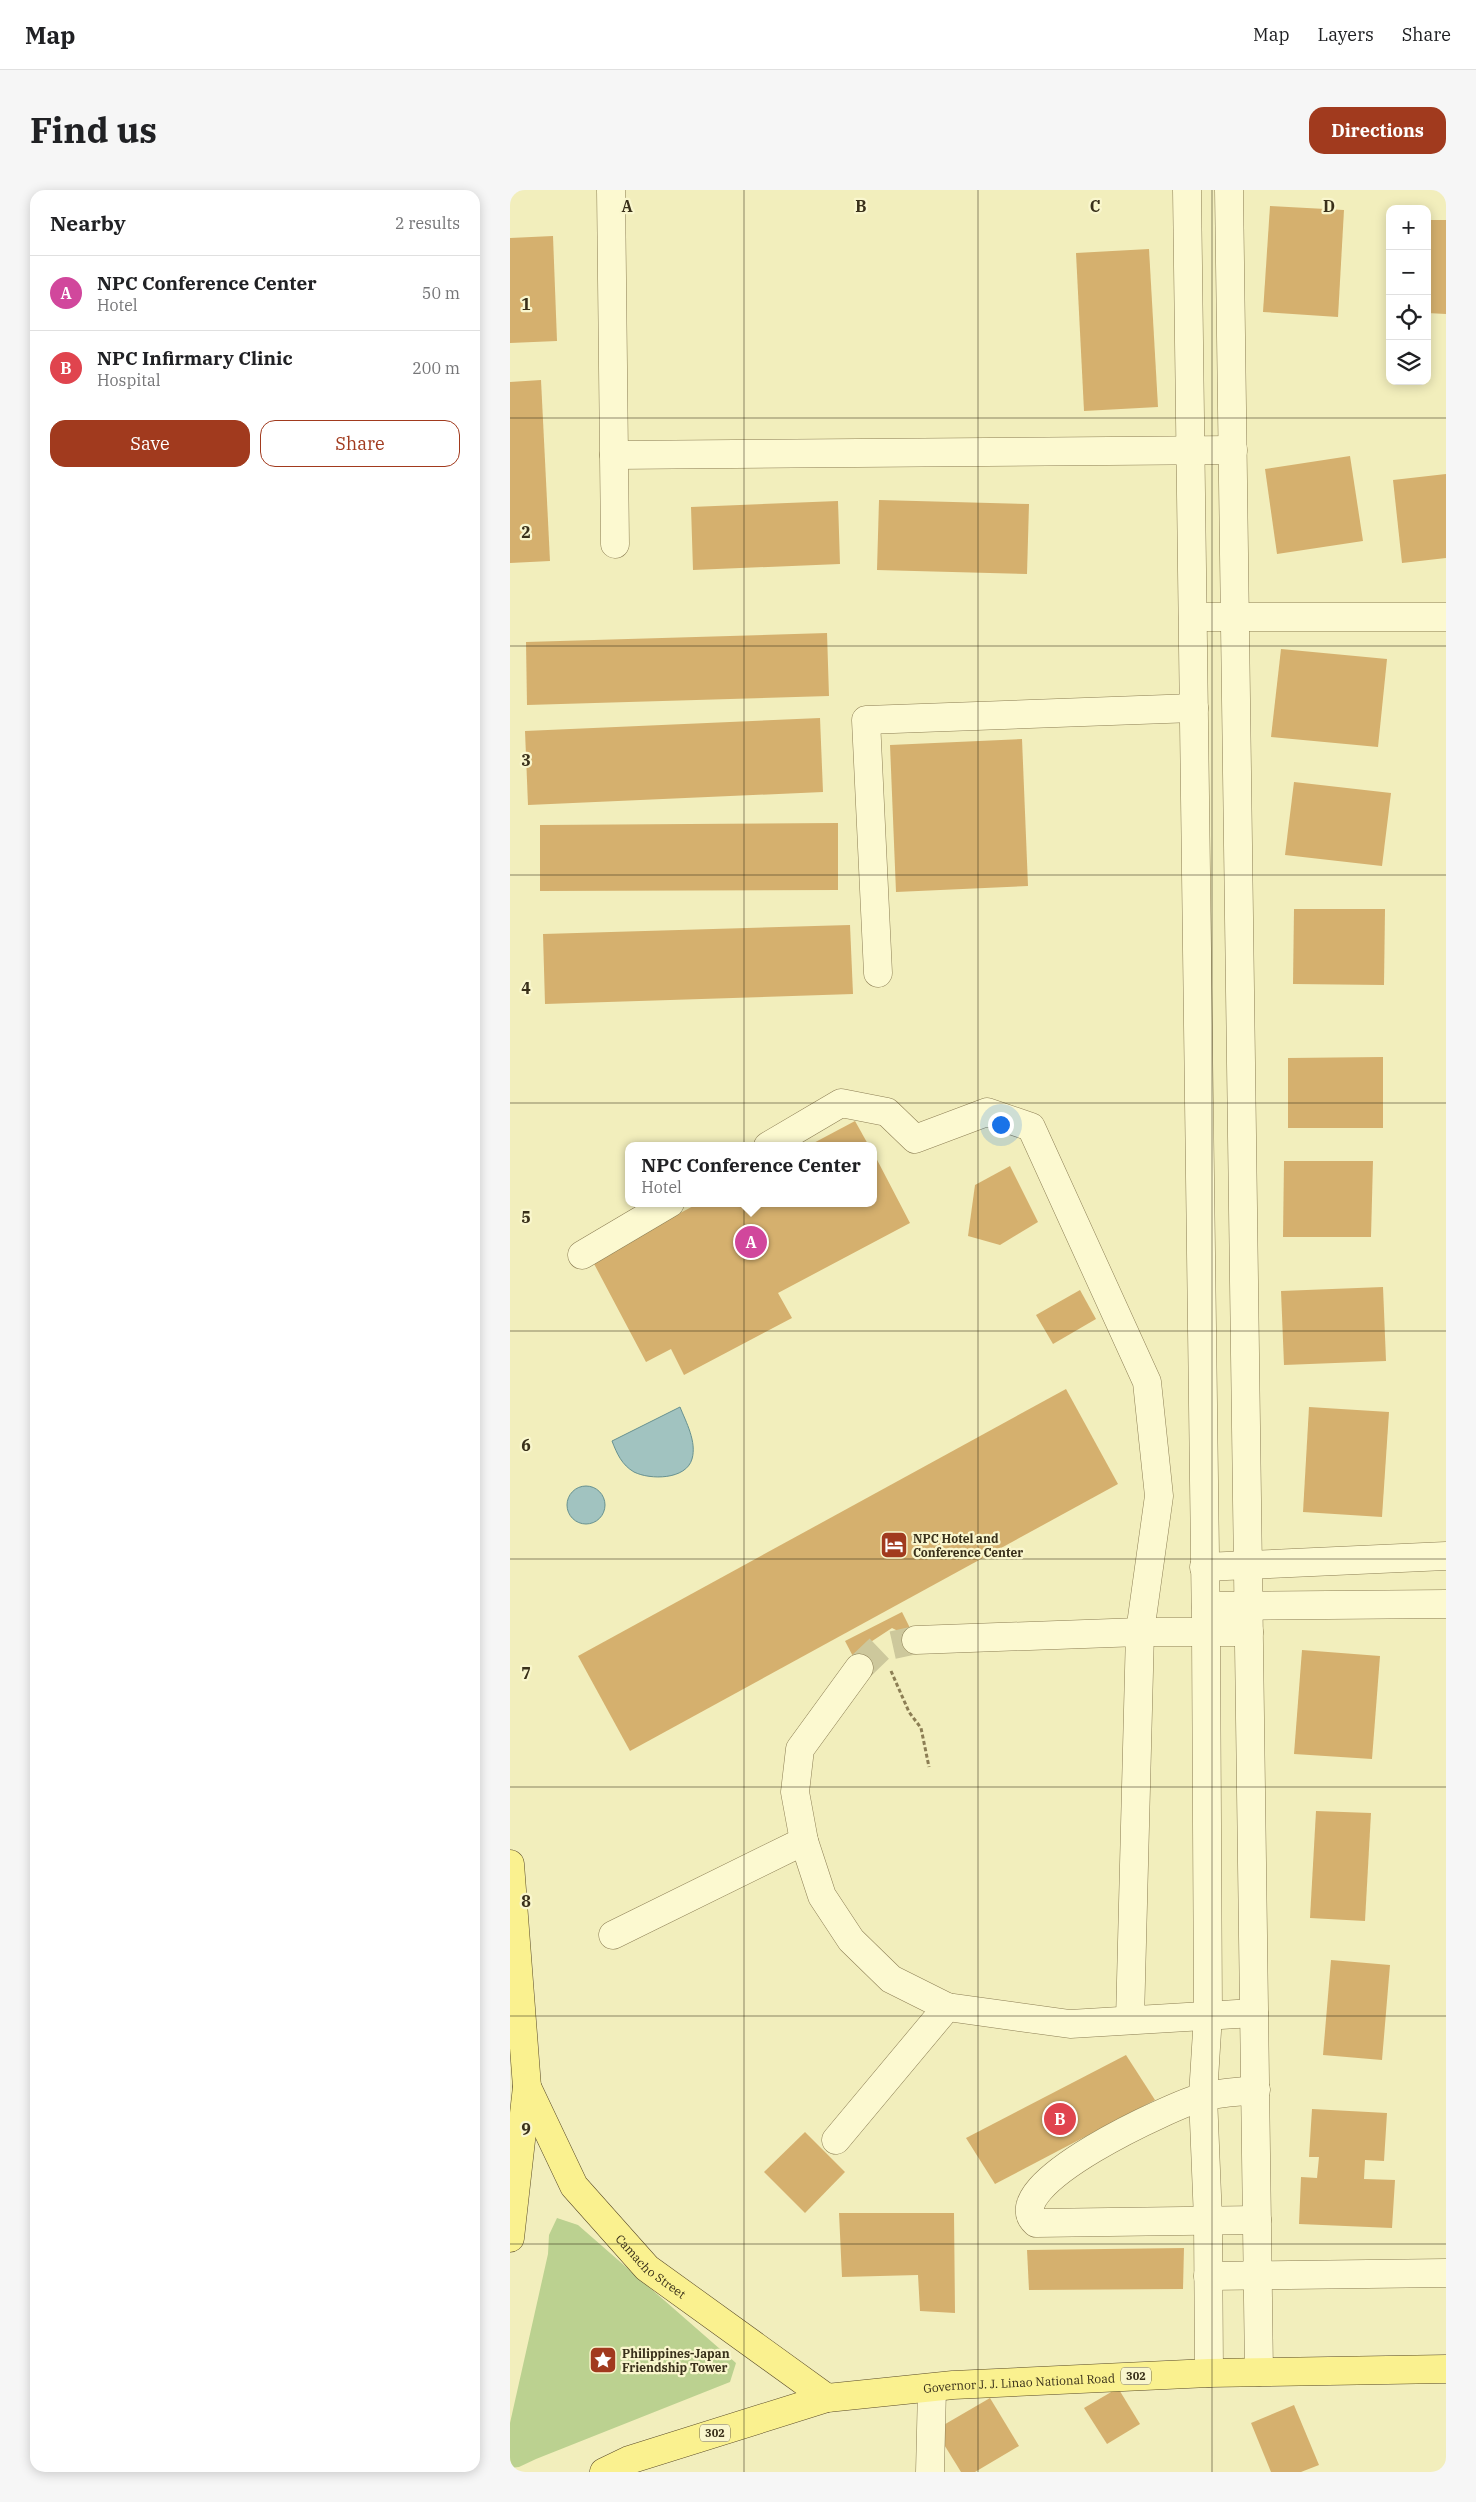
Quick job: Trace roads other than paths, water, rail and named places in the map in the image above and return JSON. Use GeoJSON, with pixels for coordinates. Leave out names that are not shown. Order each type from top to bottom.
{"type":"FeatureCollection","features":[{"type":"Feature","properties":{"kind":"main road","name":"Camacho Street"},"geometry":{"type":"LineString","coordinates":[[510,1864],[527,2087],[510,2238]]}},
{"type":"Feature","properties":{"kind":"main road","name":"Camacho Street"},"geometry":{"type":"LineString","coordinates":[[527,2087],[574,2186],[648,2268],[827,2398]]}},
{"type":"Feature","properties":{"kind":"main road","name":"Governor J. J. Linao National Road"},"geometry":{"type":"LineString","coordinates":[[604,2472],[629,2460],[827,2398],[932,2389],[953,2385],[1209,2373],[1446,2369]]}},
{"type":"Feature","properties":{"kind":"street"},"geometry":{"type":"LineString","coordinates":[[611,190],[615,544]]}},
{"type":"Feature","properties":{"kind":"street"},"geometry":{"type":"LineString","coordinates":[[1187,190],[1206,1619],[1208,2015],[1203,2096],[1208,2220],[1209,2373]]}},
{"type":"Feature","properties":{"kind":"street"},"geometry":{"type":"LineString","coordinates":[[1229,190],[1259,2372]]}},
{"type":"Feature","properties":{"kind":"street"},"geometry":{"type":"LineString","coordinates":[[614,455],[1233,450]]}},
{"type":"Feature","properties":{"kind":"street"},"geometry":{"type":"LineString","coordinates":[[1193,617],[1446,618]]}},
{"type":"Feature","properties":{"kind":"street"},"geometry":{"type":"LineString","coordinates":[[878,973],[866,720],[1194,708]]}},
{"type":"Feature","properties":{"kind":"street"},"geometry":{"type":"LineString","coordinates":[[775,1142],[841,1103],[887,1112],[915,1139],[987,1112],[1031,1128],[1147,1382],[1159,1496],[1140,1632],[1130,2020]]}},
{"type":"Feature","properties":{"kind":"street"},"geometry":{"type":"LineString","coordinates":[[582,1255],[663,1207]]}},
{"type":"Feature","properties":{"kind":"street"},"geometry":{"type":"LineString","coordinates":[[1204,1567],[1446,1556]]}},
{"type":"Feature","properties":{"kind":"street"},"geometry":{"type":"LineString","coordinates":[[916,1640],[1140,1632],[1206,1619],[1249,1605],[1446,1604]]}},
{"type":"Feature","properties":{"kind":"street"},"geometry":{"type":"LineString","coordinates":[[1206,1619],[1249,1632]]}},
{"type":"Feature","properties":{"kind":"street"},"geometry":{"type":"LineString","coordinates":[[859,1668],[800,1749],[795,1792],[804,1841],[822,1896],[851,1940],[891,1979],[946,2007],[1070,2024],[1254,2013]]}},
{"type":"Feature","properties":{"kind":"street"},"geometry":{"type":"LineString","coordinates":[[613,1935],[804,1841]]}},
{"type":"Feature","properties":{"kind":"street"},"geometry":{"type":"LineString","coordinates":[[836,2140],[946,2007]]}},
{"type":"Feature","properties":{"kind":"street"},"geometry":{"type":"LineString","coordinates":[[1256,2090],[1203,2096],[1138,2125],[1061,2168],[1041,2186],[1029,2210],[1030,2218],[1036,2223],[1257,2220]]}},
{"type":"Feature","properties":{"kind":"street"},"geometry":{"type":"LineString","coordinates":[[1208,2276],[1446,2272]]}},
{"type":"Feature","properties":{"kind":"street"},"geometry":{"type":"LineString","coordinates":[[930,2472],[932,2389]]}},
{"type":"Feature","properties":{"kind":"water"},"geometry":{"type":"Polygon","coordinates":[[[680,1407],[690,1432],[693,1446],[692,1459],[688,1466],[683,1471],[675,1474],[658,1477],[641,1475],[626,1466],[620,1459],[612,1441],[680,1407]]]}},
{"type":"Feature","properties":{"kind":"water"},"geometry":{"type":"Polygon","coordinates":[[[586,1486],[600,1491],[605,1505],[600,1519],[586,1524],[572,1519],[567,1505],[572,1491],[586,1486]]]}},
{"type":"Feature","properties":{"kind":"tunnel"},"geometry":{"type":"LineString","coordinates":[[859,1668],[880,1648],[916,1640]]}},
{"type":"Feature","properties":{"kind":"place","name":"NPC Conference Center"},"geometry":{"type":"Point","coordinates":[751,1242]}},
{"type":"Feature","properties":{"kind":"place","name":"NPC Hotel and Conference Center"},"geometry":{"type":"Point","coordinates":[894,1545]}},
{"type":"Feature","properties":{"kind":"place","name":"NPC Infirmary Clinic"},"geometry":{"type":"Point","coordinates":[1060,2119]}},
{"type":"Feature","properties":{"kind":"place","name":"Philippines-Japan Friendship Tower"},"geometry":{"type":"Point","coordinates":[603,2360]}}]}
